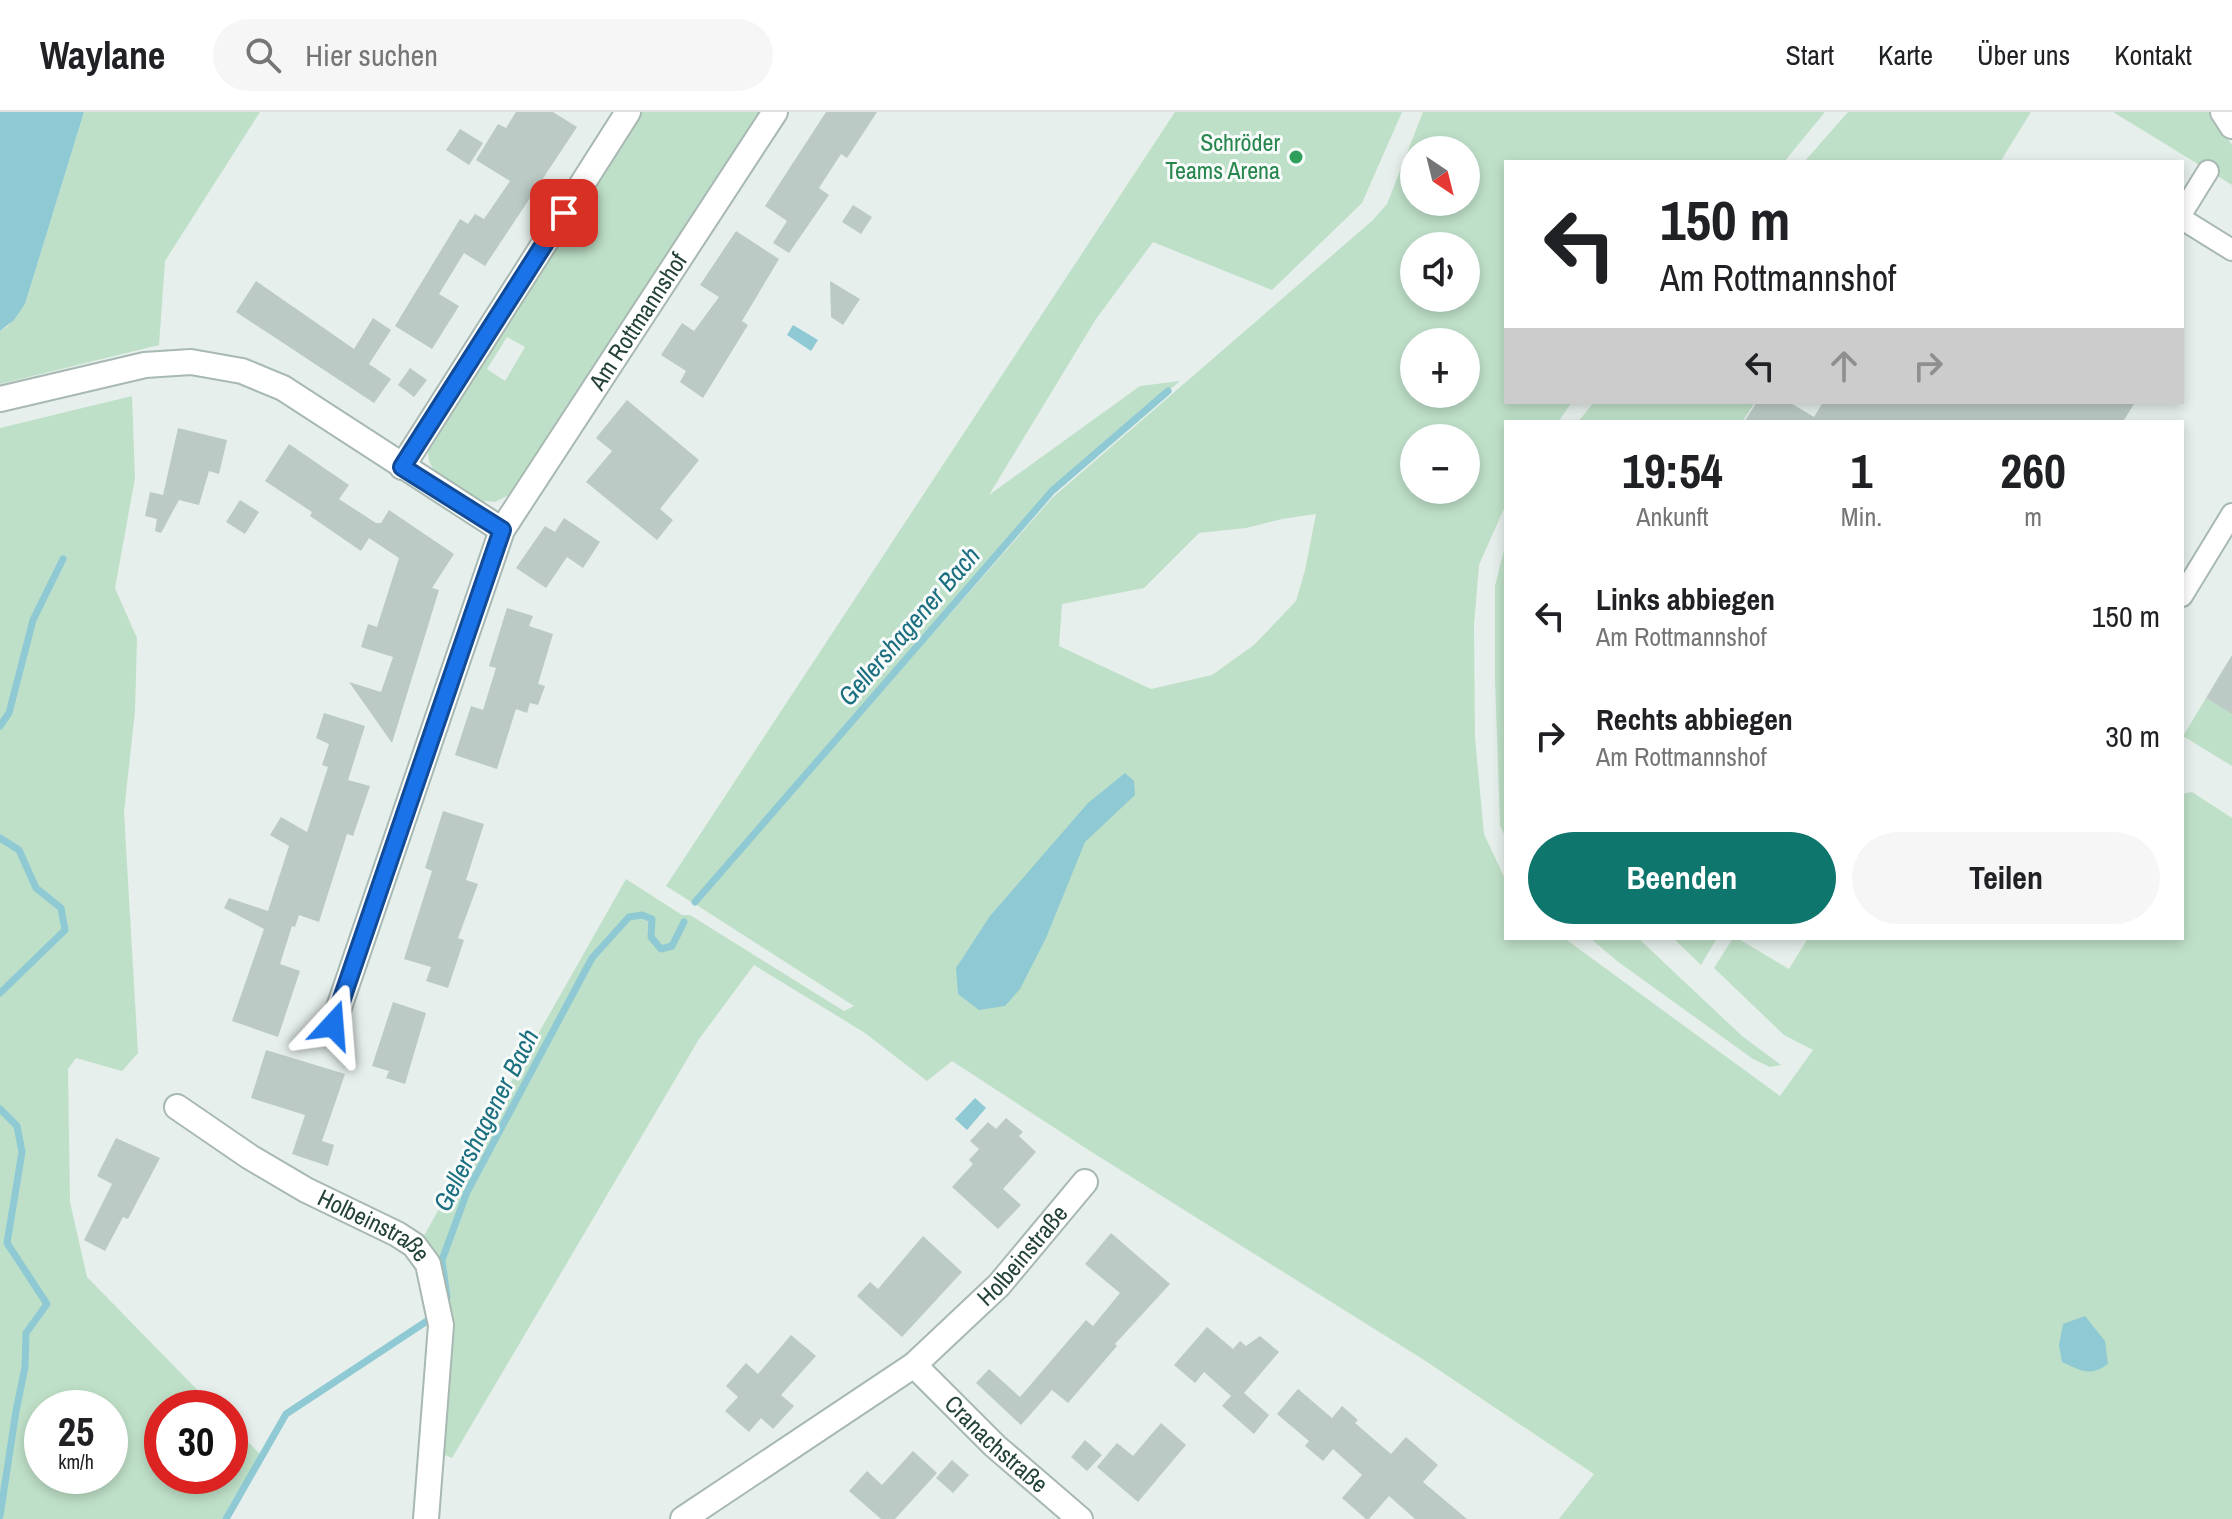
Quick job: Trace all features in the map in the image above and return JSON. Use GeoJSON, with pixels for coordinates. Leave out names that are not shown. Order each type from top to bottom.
{"type":"FeatureCollection","features":[{"type":"Feature","properties":{"kind":"street"},"geometry":{"type":"LineString","coordinates":[[402,467],[628,112]]}},
{"type":"Feature","properties":{"kind":"street","name":"Am Rottmannshof"},"geometry":{"type":"LineString","coordinates":[[333,1025],[502,530],[775,112]]}},
{"type":"Feature","properties":{"kind":"street"},"geometry":{"type":"LineString","coordinates":[[2223,112],[2232,126]]}},
{"type":"Feature","properties":{"kind":"street"},"geometry":{"type":"LineString","coordinates":[[2184,213],[2208,171]]}},
{"type":"Feature","properties":{"kind":"street"},"geometry":{"type":"LineString","coordinates":[[2184,217],[2232,250]]}},
{"type":"Feature","properties":{"kind":"street"},"geometry":{"type":"LineString","coordinates":[[0,399],[145,365],[191,362],[242,371],[283,388],[502,530]]}},
{"type":"Feature","properties":{"kind":"street"},"geometry":{"type":"LineString","coordinates":[[2184,593],[2232,514]]}},
{"type":"Feature","properties":{"kind":"street","name":"Holbeinstraße"},"geometry":{"type":"LineString","coordinates":[[177,1107],[250,1157],[306,1190],[397,1234],[414,1245],[428,1264],[441,1325],[426,1519]]}},
{"type":"Feature","properties":{"kind":"street","name":"Holbeinstraße"},"geometry":{"type":"LineString","coordinates":[[683,1519],[914,1365],[999,1285],[1085,1182]]}},
{"type":"Feature","properties":{"kind":"street","name":"Cranachstraße"},"geometry":{"type":"LineString","coordinates":[[914,1365],[995,1446],[1080,1519]]}},
{"type":"Feature","properties":{"kind":"green space"},"geometry":{"type":"Polygon","coordinates":[[[84,112],[260,112],[165,261],[159,345],[0,384],[0,331],[8,326],[25,304],[84,112]]]}},
{"type":"Feature","properties":{"kind":"green space"},"geometry":{"type":"Polygon","coordinates":[[[641,112],[762,112],[513,493],[495,502],[473,500],[438,478],[429,461],[427,446],[641,112]],[[507,337],[487,369],[505,381],[525,347],[507,337]]]}},
{"type":"Feature","properties":{"kind":"green space"},"geometry":{"type":"Polygon","coordinates":[[[1175,112],[1402,112],[1362,203],[1272,290],[1153,242],[1096,319],[989,495],[1140,386],[1180,381],[1050,489],[693,903],[666,886],[1175,112]]]}},
{"type":"Feature","properties":{"kind":"green space"},"geometry":{"type":"Polygon","coordinates":[[[1423,112],[1825,112],[1786,160],[1504,160],[1504,404],[1571,404],[1559,420],[1504,420],[1504,509],[1479,565],[1474,625],[1475,738],[1484,834],[1504,877],[1504,940],[1567,940],[1780,1096],[1813,1050],[1784,1035],[1714,968],[1732,940],[1740,940],[1789,969],[1807,940],[2184,940],[2184,794],[2192,792],[2232,818],[2232,1519],[1559,1519],[1594,1474],[1424,1360],[952,1061],[927,1081],[865,1033],[754,965],[699,1039],[452,1458],[426,1447],[430,1325],[426,1317],[425,1287],[416,1267],[422,1239],[626,879],[844,1011],[854,1006],[695,904],[1052,498],[1373,220],[1387,204],[1400,171],[1400,216],[1480,216],[1480,136],[1414,136],[1423,112]],[[1316,514],[1246,528],[1199,533],[1144,588],[1062,604],[1059,646],[1151,689],[1212,675],[1254,645],[1296,601],[1316,514]]]}},
{"type":"Feature","properties":{"kind":"green space"},"geometry":{"type":"Polygon","coordinates":[[[1848,112],[2031,112],[2001,160],[1806,160],[1848,112]]]}},
{"type":"Feature","properties":{"kind":"green space"},"geometry":{"type":"Polygon","coordinates":[[[2113,112],[2210,112],[2232,145],[2232,185],[2113,112]]]}},
{"type":"Feature","properties":{"kind":"green space"},"geometry":{"type":"Polygon","coordinates":[[[132,396],[135,478],[115,588],[137,638],[135,711],[124,812],[138,1053],[122,1071],[76,1058],[68,1069],[70,1202],[87,1277],[197,1390],[144,1390],[144,1494],[237,1494],[222,1519],[0,1519],[0,428],[132,396]]]}},
{"type":"Feature","properties":{"kind":"green space"},"geometry":{"type":"Polygon","coordinates":[[[1592,404],[1754,404],[1743,420],[1580,420],[1592,404]]]}},
{"type":"Feature","properties":{"kind":"green space"},"geometry":{"type":"Polygon","coordinates":[[[1504,550],[1504,834],[1500,825],[1495,586],[1504,550]]]}},
{"type":"Feature","properties":{"kind":"green space"},"geometry":{"type":"Polygon","coordinates":[[[2206,698],[2232,714],[2232,766],[2184,737],[2206,698]]]}},
{"type":"Feature","properties":{"kind":"green space"},"geometry":{"type":"Polygon","coordinates":[[[1592,940],[1640,940],[1742,1036],[1781,1065],[1770,1067],[1753,1059],[1592,940]]]}},
{"type":"Feature","properties":{"kind":"green space"},"geometry":{"type":"Polygon","coordinates":[[[1675,940],[1716,940],[1701,965],[1675,940]]]}},
{"type":"Feature","properties":{"kind":"green space"},"geometry":{"type":"Polygon","coordinates":[[[248,1442],[260,1454],[248,1475],[248,1442]]]}},
{"type":"Feature","properties":{"kind":"water"},"geometry":{"type":"Polygon","coordinates":[[[0,112],[84,112],[25,304],[14,320],[0,331],[0,112]]]}},
{"type":"Feature","properties":{"kind":"water"},"geometry":{"type":"Polygon","coordinates":[[[793,325],[818,340],[811,351],[787,335],[793,325]]]}},
{"type":"Feature","properties":{"kind":"water"},"geometry":{"type":"Polygon","coordinates":[[[1125,773],[1134,781],[1135,795],[1085,842],[1046,938],[1020,989],[1005,1006],[979,1010],[958,994],[956,968],[990,916],[1088,803],[1125,773]]]}},
{"type":"Feature","properties":{"kind":"water"},"geometry":{"type":"Polygon","coordinates":[[[975,1098],[986,1108],[967,1130],[955,1119],[975,1098]]]}},
{"type":"Feature","properties":{"kind":"water"},"geometry":{"type":"Polygon","coordinates":[[[2085,1316],[2105,1341],[2108,1364],[2091,1371],[2062,1362],[2059,1345],[2063,1324],[2085,1316]]]}},
{"type":"Feature","properties":{"kind":"building"},"geometry":{"type":"Polygon","coordinates":[[[516,112],[553,112],[577,127],[485,266],[464,253],[439,294],[459,306],[432,349],[395,326],[460,219],[468,224],[475,214],[484,219],[510,181],[476,160],[498,124],[506,128],[516,112]]]}},
{"type":"Feature","properties":{"kind":"building"},"geometry":{"type":"Polygon","coordinates":[[[826,112],[877,112],[847,158],[841,154],[819,188],[829,195],[789,253],[773,243],[787,221],[765,206],[826,112]]]}},
{"type":"Feature","properties":{"kind":"building"},"geometry":{"type":"Polygon","coordinates":[[[460,129],[483,143],[469,165],[446,150],[460,129]]]}},
{"type":"Feature","properties":{"kind":"building"},"geometry":{"type":"Polygon","coordinates":[[[853,205],[872,217],[861,234],[842,222],[853,205]]]}},
{"type":"Feature","properties":{"kind":"building"},"geometry":{"type":"Polygon","coordinates":[[[736,231],[779,259],[742,321],[748,325],[703,398],[680,382],[686,371],[661,355],[682,323],[694,331],[719,297],[700,285],[736,231]]]}},
{"type":"Feature","properties":{"kind":"building"},"geometry":{"type":"Polygon","coordinates":[[[256,281],[354,349],[373,318],[391,330],[369,364],[391,379],[374,403],[236,312],[256,281]]]}},
{"type":"Feature","properties":{"kind":"building"},"geometry":{"type":"Polygon","coordinates":[[[830,281],[860,299],[843,325],[831,317],[830,281]]]}},
{"type":"Feature","properties":{"kind":"building"},"geometry":{"type":"Polygon","coordinates":[[[410,368],[427,380],[414,397],[398,385],[410,368]]]}},
{"type":"Feature","properties":{"kind":"building"},"geometry":{"type":"Polygon","coordinates":[[[627,400],[699,460],[660,509],[673,520],[657,540],[586,482],[612,451],[596,438],[627,400]]]}},
{"type":"Feature","properties":{"kind":"building"},"geometry":{"type":"Polygon","coordinates":[[[1756,404],[1792,404],[1814,417],[1822,404],[2134,404],[2124,420],[1745,420],[1756,404]]]}},
{"type":"Feature","properties":{"kind":"building"},"geometry":{"type":"Polygon","coordinates":[[[178,428],[227,440],[219,474],[209,471],[199,505],[179,500],[161,533],[155,531],[157,519],[145,516],[150,492],[163,495],[178,428]]]}},
{"type":"Feature","properties":{"kind":"building"},"geometry":{"type":"Polygon","coordinates":[[[289,444],[349,485],[339,499],[376,523],[381,523],[389,510],[454,554],[432,588],[439,590],[392,743],[349,682],[381,692],[393,657],[361,647],[368,624],[377,627],[399,558],[369,538],[361,551],[310,516],[312,512],[265,481],[289,444]]]}},
{"type":"Feature","properties":{"kind":"building"},"geometry":{"type":"Polygon","coordinates":[[[240,500],[259,512],[245,534],[226,522],[240,500]]]}},
{"type":"Feature","properties":{"kind":"building"},"geometry":{"type":"Polygon","coordinates":[[[564,518],[600,542],[583,568],[567,557],[546,588],[516,568],[545,526],[555,532],[564,518]]]}},
{"type":"Feature","properties":{"kind":"building"},"geometry":{"type":"Polygon","coordinates":[[[507,608],[533,616],[529,626],[553,634],[538,684],[545,686],[538,705],[530,703],[527,713],[516,709],[497,769],[455,755],[471,706],[483,710],[496,668],[489,666],[507,608]]]}},
{"type":"Feature","properties":{"kind":"building"},"geometry":{"type":"Polygon","coordinates":[[[2232,655],[2232,714],[2206,698],[2232,655]]]}},
{"type":"Feature","properties":{"kind":"building"},"geometry":{"type":"Polygon","coordinates":[[[324,713],[365,726],[348,780],[370,786],[353,836],[347,834],[319,922],[299,915],[295,927],[292,926],[280,964],[300,971],[278,1037],[232,1021],[264,929],[224,908],[229,898],[268,911],[289,846],[270,835],[281,817],[307,832],[328,767],[322,765],[329,744],[316,738],[324,713]]]}},
{"type":"Feature","properties":{"kind":"building"},"geometry":{"type":"Polygon","coordinates":[[[443,811],[484,824],[466,880],[478,884],[458,938],[464,940],[448,988],[426,981],[431,967],[404,959],[432,871],[425,868],[443,811]]]}},
{"type":"Feature","properties":{"kind":"building"},"geometry":{"type":"Polygon","coordinates":[[[393,1002],[426,1013],[405,1084],[386,1078],[389,1071],[372,1066],[393,1002]]]}},
{"type":"Feature","properties":{"kind":"building"},"geometry":{"type":"Polygon","coordinates":[[[266,1050],[345,1074],[322,1141],[334,1145],[328,1166],[292,1154],[305,1115],[251,1098],[266,1050]]]}},
{"type":"Feature","properties":{"kind":"building"},"geometry":{"type":"Polygon","coordinates":[[[1006,1118],[1023,1132],[1019,1136],[1036,1152],[1003,1189],[1021,1205],[998,1229],[952,1187],[973,1164],[969,1160],[979,1149],[970,1141],[988,1122],[996,1129],[1006,1118]]]}},
{"type":"Feature","properties":{"kind":"building"},"geometry":{"type":"Polygon","coordinates":[[[116,1138],[160,1158],[128,1219],[123,1217],[105,1251],[84,1240],[112,1184],[97,1176],[116,1138]]]}},
{"type":"Feature","properties":{"kind":"building"},"geometry":{"type":"Polygon","coordinates":[[[1111,1233],[1170,1284],[1115,1344],[1117,1346],[1068,1403],[1052,1390],[1021,1425],[976,1383],[989,1369],[1020,1397],[1086,1320],[1093,1326],[1120,1293],[1085,1264],[1111,1233]]]}},
{"type":"Feature","properties":{"kind":"building"},"geometry":{"type":"Polygon","coordinates":[[[923,1236],[962,1272],[902,1337],[857,1296],[870,1282],[878,1289],[923,1236]]]}},
{"type":"Feature","properties":{"kind":"building"},"geometry":{"type":"Polygon","coordinates":[[[1207,1327],[1233,1349],[1240,1341],[1246,1346],[1260,1336],[1279,1352],[1244,1393],[1269,1415],[1254,1434],[1222,1406],[1231,1396],[1204,1372],[1195,1383],[1174,1365],[1207,1327]]]}},
{"type":"Feature","properties":{"kind":"building"},"geometry":{"type":"Polygon","coordinates":[[[791,1335],[816,1356],[781,1395],[794,1406],[773,1429],[761,1418],[749,1432],[725,1411],[738,1397],[726,1386],[746,1363],[758,1374],[791,1335]]]}},
{"type":"Feature","properties":{"kind":"building"},"geometry":{"type":"Polygon","coordinates":[[[1298,1389],[1332,1418],[1342,1406],[1358,1420],[1355,1423],[1391,1454],[1406,1437],[1438,1465],[1423,1482],[1467,1519],[1415,1519],[1389,1496],[1366,1519],[1342,1498],[1362,1475],[1333,1449],[1323,1461],[1305,1446],[1309,1441],[1277,1414],[1298,1389]]]}},
{"type":"Feature","properties":{"kind":"building"},"geometry":{"type":"Polygon","coordinates":[[[1161,1423],[1186,1445],[1138,1502],[1097,1467],[1117,1443],[1133,1456],[1161,1423]]]}},
{"type":"Feature","properties":{"kind":"building"},"geometry":{"type":"Polygon","coordinates":[[[1085,1440],[1102,1455],[1087,1471],[1071,1457],[1085,1440]]]}},
{"type":"Feature","properties":{"kind":"building"},"geometry":{"type":"Polygon","coordinates":[[[913,1451],[937,1473],[895,1519],[881,1519],[849,1491],[867,1471],[882,1485],[913,1451]]]}},
{"type":"Feature","properties":{"kind":"building"},"geometry":{"type":"Polygon","coordinates":[[[952,1460],[969,1475],[953,1493],[936,1478],[952,1460]]]}},
{"type":"Feature","properties":{"kind":"waterway","name":"Gellershagener Bach"},"geometry":{"type":"LineString","coordinates":[[695,902],[1052,491],[1168,391]]}},
{"type":"Feature","properties":{"kind":"waterway"},"geometry":{"type":"LineString","coordinates":[[0,726],[9,713],[33,620],[63,559]]}},
{"type":"Feature","properties":{"kind":"waterway"},"geometry":{"type":"LineString","coordinates":[[0,838],[19,850],[36,888],[61,908],[65,930],[0,993]]}},
{"type":"Feature","properties":{"kind":"waterway","name":"Gellershagener Bach"},"geometry":{"type":"LineString","coordinates":[[447,1297],[442,1260],[467,1192],[592,958],[629,917],[642,915],[652,919],[651,937],[661,949],[672,946],[684,922]]}},
{"type":"Feature","properties":{"kind":"waterway"},"geometry":{"type":"LineString","coordinates":[[0,1109],[17,1126],[22,1152],[7,1243],[47,1304],[26,1333],[25,1367],[0,1516]]}},
{"type":"Feature","properties":{"kind":"waterway","name":"Gellershagener Bach"},"geometry":{"type":"LineString","coordinates":[[226,1519],[286,1414],[427,1321]]}},
{"type":"Feature","properties":{"kind":"place","name":"Schröder Teams Arena"},"geometry":{"type":"Point","coordinates":[1296,157]}},
{"type":"Feature","properties":{"kind":"route"},"geometry":{"type":"LineString","coordinates":[[333,1025],[502,530],[402,467],[564,213]]}}]}
